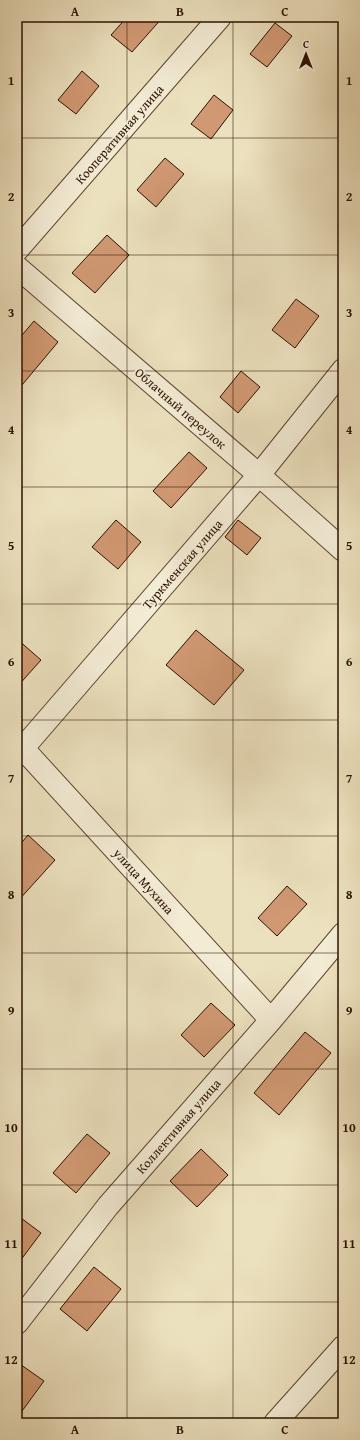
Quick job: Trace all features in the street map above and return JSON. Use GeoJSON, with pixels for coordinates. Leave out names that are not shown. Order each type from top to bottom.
{"type":"FeatureCollection","features":[{"type":"Feature","properties":{"kind":"street","name":"Кооперативная улица"},"geometry":{"type":"LineString","coordinates":[[17,250],[220,17]]}},
{"type":"Feature","properties":{"kind":"street","name":"Облачный переулок"},"geometry":{"type":"LineString","coordinates":[[17,267],[259,475],[343,550]]}},
{"type":"Feature","properties":{"kind":"street","name":"Туркменская улица"},"geometry":{"type":"LineString","coordinates":[[19,748],[259,475],[343,370]]}},
{"type":"Feature","properties":{"kind":"street","name":"улица Мухина"},"geometry":{"type":"LineString","coordinates":[[19,748],[271,1020]]}},
{"type":"Feature","properties":{"kind":"street","name":"Коллективная улица"},"geometry":{"type":"LineString","coordinates":[[17,1323],[108,1206],[271,1020],[343,934]]}},
{"type":"Feature","properties":{"kind":"street"},"geometry":{"type":"LineString","coordinates":[[275,1423],[343,1347]]}},
{"type":"Feature","properties":{"kind":"building"},"geometry":{"type":"Polygon","coordinates":[[[127,17],[163,17],[132,52],[111,35],[127,17]]]}},
{"type":"Feature","properties":{"kind":"building"},"geometry":{"type":"Polygon","coordinates":[[[275,23],[292,36],[267,67],[250,54],[275,23]]]}},
{"type":"Feature","properties":{"kind":"building"},"geometry":{"type":"Polygon","coordinates":[[[82,71],[99,86],[76,114],[58,100],[82,71]]]}},
{"type":"Feature","properties":{"kind":"building"},"geometry":{"type":"Polygon","coordinates":[[[214,95],[233,110],[211,139],[191,124],[214,95]]]}},
{"type":"Feature","properties":{"kind":"building"},"geometry":{"type":"Polygon","coordinates":[[[165,158],[184,174],[156,207],[137,190],[165,158]]]}},
{"type":"Feature","properties":{"kind":"building"},"geometry":{"type":"Polygon","coordinates":[[[107,235],[129,255],[95,293],[72,273],[107,235]]]}},
{"type":"Feature","properties":{"kind":"building"},"geometry":{"type":"Polygon","coordinates":[[[296,299],[319,316],[295,348],[272,330],[296,299]]]}},
{"type":"Feature","properties":{"kind":"building"},"geometry":{"type":"Polygon","coordinates":[[[34,321],[58,342],[17,391],[17,341],[34,321]]]}},
{"type":"Feature","properties":{"kind":"building"},"geometry":{"type":"Polygon","coordinates":[[[241,371],[260,387],[238,413],[220,397],[241,371]]]}},
{"type":"Feature","properties":{"kind":"building"},"geometry":{"type":"Polygon","coordinates":[[[189,452],[207,468],[171,508],[153,491],[189,452]]]}},
{"type":"Feature","properties":{"kind":"building"},"geometry":{"type":"Polygon","coordinates":[[[116,520],[141,542],[118,569],[92,547],[116,520]]]}},
{"type":"Feature","properties":{"kind":"building"},"geometry":{"type":"Polygon","coordinates":[[[238,520],[261,538],[247,555],[225,537],[238,520]]]}},
{"type":"Feature","properties":{"kind":"building"},"geometry":{"type":"Polygon","coordinates":[[[196,630],[244,670],[214,705],[166,665],[196,630]]]}},
{"type":"Feature","properties":{"kind":"building"},"geometry":{"type":"Polygon","coordinates":[[[17,639],[41,660],[17,687],[17,639]]]}},
{"type":"Feature","properties":{"kind":"building"},"geometry":{"type":"Polygon","coordinates":[[[28,835],[55,860],[17,902],[17,848],[28,835]]]}},
{"type":"Feature","properties":{"kind":"building"},"geometry":{"type":"Polygon","coordinates":[[[287,886],[307,904],[277,936],[258,918],[287,886]]]}},
{"type":"Feature","properties":{"kind":"building"},"geometry":{"type":"Polygon","coordinates":[[[211,1003],[235,1025],[204,1057],[181,1035],[211,1003]]]}},
{"type":"Feature","properties":{"kind":"building"},"geometry":{"type":"Polygon","coordinates":[[[305,1032],[331,1053],[279,1115],[254,1093],[305,1032]]]}},
{"type":"Feature","properties":{"kind":"building"},"geometry":{"type":"Polygon","coordinates":[[[87,1134],[110,1153],[76,1193],[53,1173],[87,1134]]]}},
{"type":"Feature","properties":{"kind":"building"},"geometry":{"type":"Polygon","coordinates":[[[201,1149],[228,1175],[197,1207],[170,1181],[201,1149]]]}},
{"type":"Feature","properties":{"kind":"building"},"geometry":{"type":"Polygon","coordinates":[[[17,1215],[41,1233],[17,1265],[17,1215]]]}},
{"type":"Feature","properties":{"kind":"building"},"geometry":{"type":"Polygon","coordinates":[[[94,1267],[121,1289],[87,1331],[60,1309],[94,1267]]]}},
{"type":"Feature","properties":{"kind":"building"},"geometry":{"type":"Polygon","coordinates":[[[17,1362],[44,1381],[17,1418],[17,1362]]]}}]}
